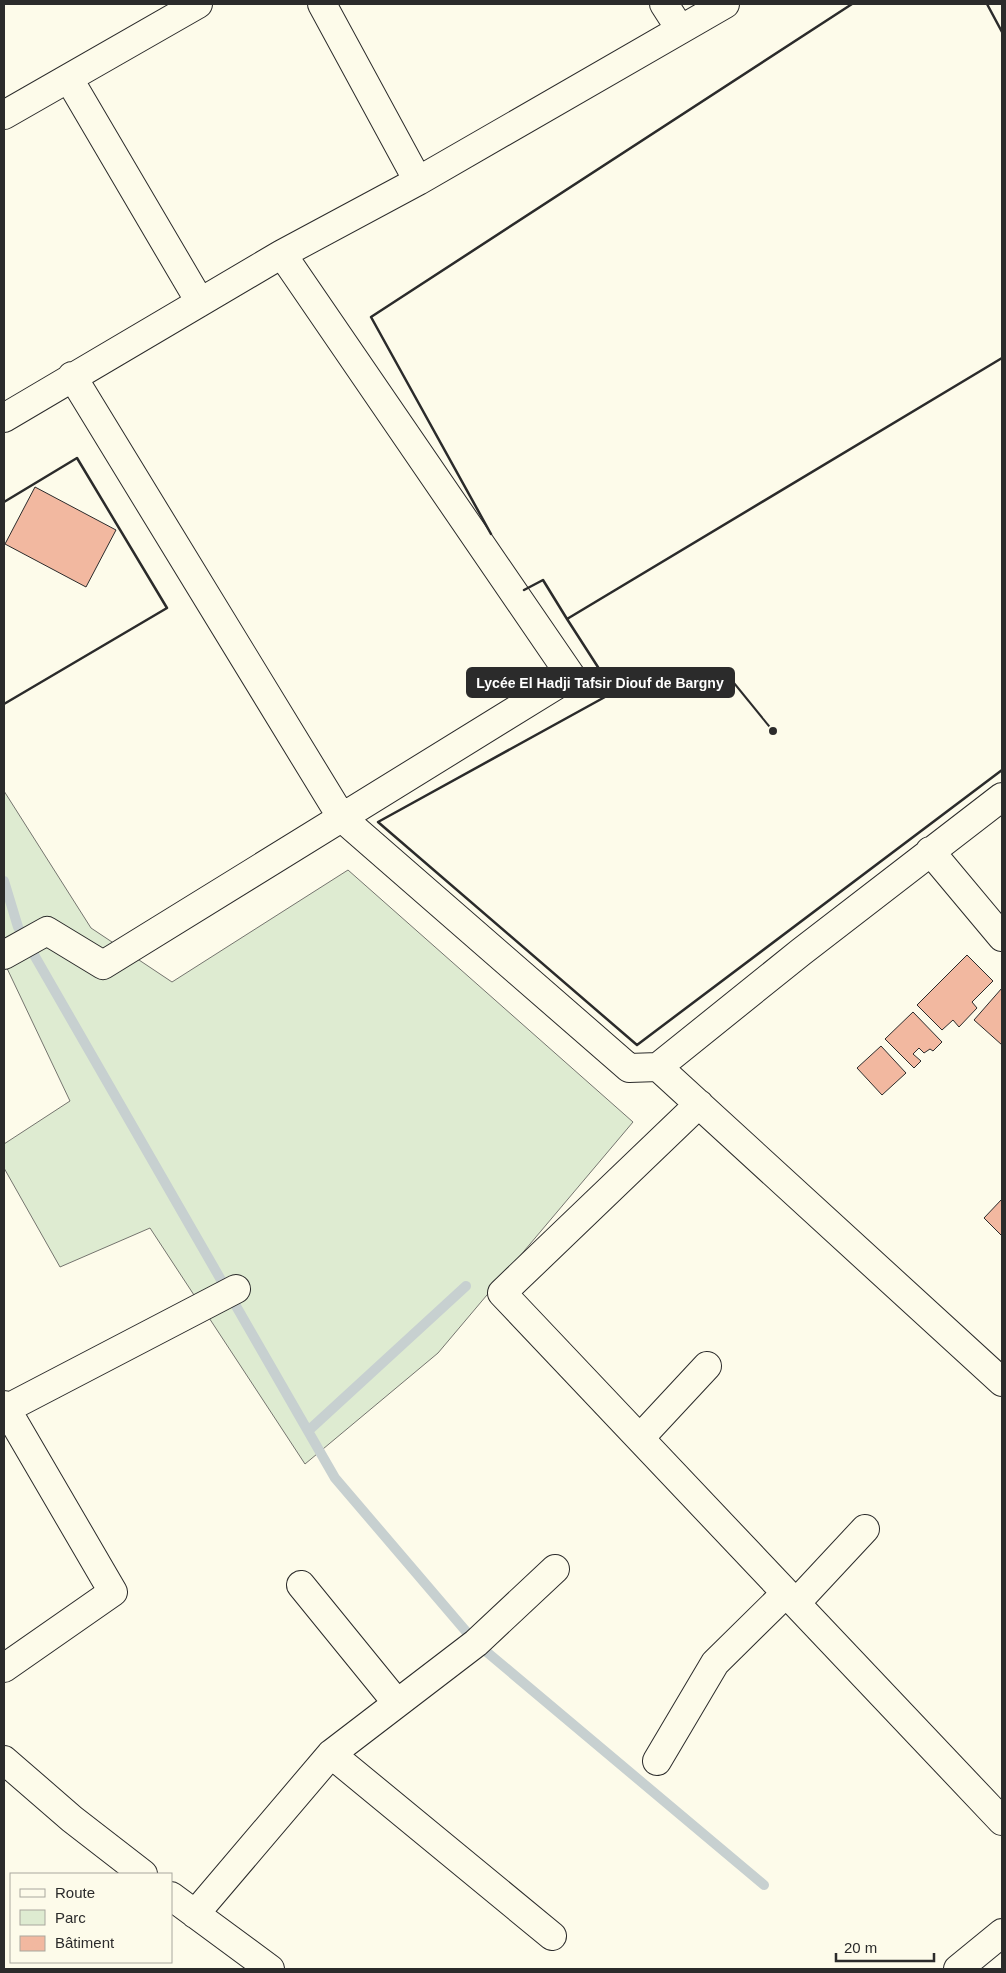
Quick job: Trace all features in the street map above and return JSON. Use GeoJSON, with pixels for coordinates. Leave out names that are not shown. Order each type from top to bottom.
{"type":"FeatureCollection","features":[{"type":"Feature","properties":{"kind":"street"},"geometry":{"type":"LineString","coordinates":[[4,115],[198,4]]}},
{"type":"Feature","properties":{"kind":"street"},"geometry":{"type":"LineString","coordinates":[[322,4],[418,181]]}},
{"type":"Feature","properties":{"kind":"street"},"geometry":{"type":"LineString","coordinates":[[664,4],[680,29]]}},
{"type":"Feature","properties":{"kind":"street"},"geometry":{"type":"LineString","coordinates":[[4,418],[72,376],[282,254],[418,181],[725,4]]}},
{"type":"Feature","properties":{"kind":"street"},"geometry":{"type":"LineString","coordinates":[[69,79],[200,302]]}},
{"type":"Feature","properties":{"kind":"street"},"geometry":{"type":"LineString","coordinates":[[4,955],[47,932],[102,966],[571,676],[282,254]]}},
{"type":"Feature","properties":{"kind":"street"},"geometry":{"type":"LineString","coordinates":[[72,376],[342,818],[629,1068],[658,1067],[930,850],[1002,797]]}},
{"type":"Feature","properties":{"kind":"street"},"geometry":{"type":"LineString","coordinates":[[930,850],[1002,937]]}},
{"type":"Feature","properties":{"kind":"street"},"geometry":{"type":"LineString","coordinates":[[658,1067],[1002,1382]]}},
{"type":"Feature","properties":{"kind":"street"},"geometry":{"type":"LineString","coordinates":[[699,1104],[502,1293],[1002,1821]]}},
{"type":"Feature","properties":{"kind":"street"},"geometry":{"type":"LineString","coordinates":[[4,1668],[113,1592],[4,1408],[236,1289]]}},
{"type":"Feature","properties":{"kind":"street"},"geometry":{"type":"LineString","coordinates":[[640,1438],[707,1366]]}},
{"type":"Feature","properties":{"kind":"street"},"geometry":{"type":"LineString","coordinates":[[658,1761],[715,1663],[791,1598],[865,1529]]}},
{"type":"Feature","properties":{"kind":"street"},"geometry":{"type":"LineString","coordinates":[[195,1914],[331,1754],[476,1643],[555,1569]]}},
{"type":"Feature","properties":{"kind":"street"},"geometry":{"type":"LineString","coordinates":[[301,1585],[397,1703]]}},
{"type":"Feature","properties":{"kind":"street"},"geometry":{"type":"LineString","coordinates":[[331,1754],[552,1936]]}},
{"type":"Feature","properties":{"kind":"street"},"geometry":{"type":"LineString","coordinates":[[4,1760],[72,1819],[142,1873]]}},
{"type":"Feature","properties":{"kind":"street"},"geometry":{"type":"LineString","coordinates":[[172,1897],[270,1969]]}},
{"type":"Feature","properties":{"kind":"street"},"geometry":{"type":"LineString","coordinates":[[958,1969],[1002,1932]]}},
{"type":"Feature","properties":{"kind":"green space"},"geometry":{"type":"Polygon","coordinates":[[[4,791],[91,928],[172,982],[348,870],[633,1122],[438,1353],[305,1464],[150,1228],[60,1267],[4,1168],[4,1144],[70,1101],[4,962],[4,791]]]}},
{"type":"Feature","properties":{"kind":"building"},"geometry":{"type":"Polygon","coordinates":[[[35,487],[116,530],[86,587],[5,544],[35,487]]]}},
{"type":"Feature","properties":{"kind":"building"},"geometry":{"type":"Polygon","coordinates":[[[967,955],[993,981],[972,1002],[977,1008],[959,1027],[953,1020],[942,1030],[917,1005],[967,955]]]}},
{"type":"Feature","properties":{"kind":"building"},"geometry":{"type":"Polygon","coordinates":[[[1002,988],[1002,1045],[974,1020],[1002,988]]]}},
{"type":"Feature","properties":{"kind":"building"},"geometry":{"type":"Polygon","coordinates":[[[913,1012],[942,1042],[933,1051],[930,1049],[924,1053],[919,1048],[913,1054],[921,1061],[914,1068],[885,1039],[913,1012]]]}},
{"type":"Feature","properties":{"kind":"building"},"geometry":{"type":"Polygon","coordinates":[[[881,1046],[906,1073],[882,1095],[857,1068],[881,1046]]]}},
{"type":"Feature","properties":{"kind":"building"},"geometry":{"type":"Polygon","coordinates":[[[1002,1199],[1002,1236],[984,1218],[1002,1199]]]}},
{"type":"Feature","properties":{"kind":"waterway"},"geometry":{"type":"LineString","coordinates":[[4,881],[18,927],[335,1478],[476,1643],[764,1885]]}},
{"type":"Feature","properties":{"kind":"waterway"},"geometry":{"type":"LineString","coordinates":[[308,1431],[466,1286]]}},
{"type":"Feature","properties":{"kind":"wall"},"geometry":{"type":"LineString","coordinates":[[491,534],[371,317],[852,4]]}},
{"type":"Feature","properties":{"kind":"wall"},"geometry":{"type":"LineString","coordinates":[[987,4],[1002,32]]}},
{"type":"Feature","properties":{"kind":"wall"},"geometry":{"type":"LineString","coordinates":[[1002,358],[567,619],[614,692],[378,822],[637,1045],[1002,770]]}},
{"type":"Feature","properties":{"kind":"wall"},"geometry":{"type":"LineString","coordinates":[[4,502],[77,458],[167,608],[4,704]]}},
{"type":"Feature","properties":{"kind":"wall"},"geometry":{"type":"LineString","coordinates":[[524,590],[543,580],[567,619],[569,618]]}},
{"type":"Feature","properties":{"kind":"place","name":"Lycée El Hadji Tafsir Diouf de Bargny"},"geometry":{"type":"Point","coordinates":[773,731]}}]}
